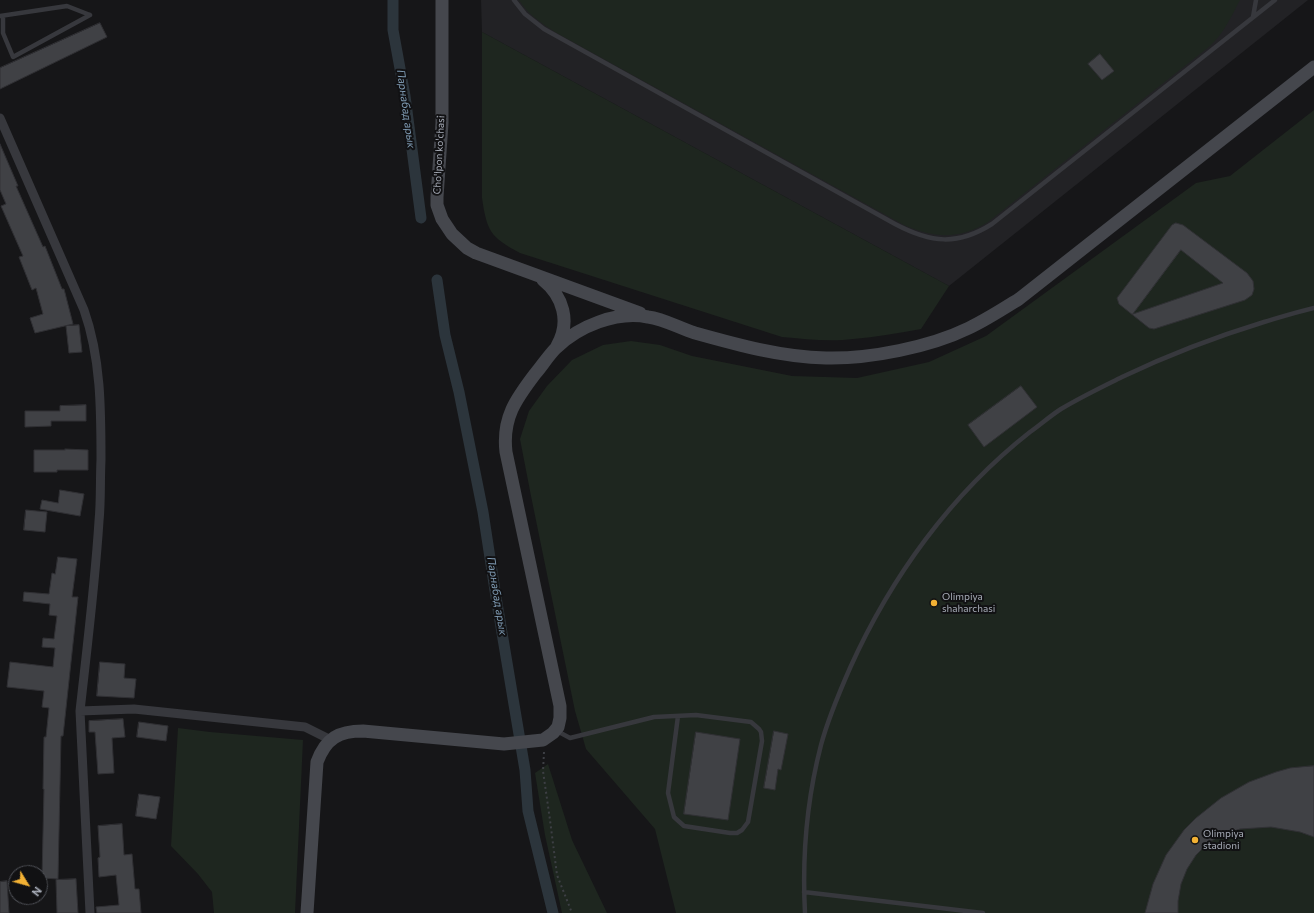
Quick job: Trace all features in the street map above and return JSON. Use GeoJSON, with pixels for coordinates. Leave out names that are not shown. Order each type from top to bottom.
{"type":"FeatureCollection","features":[{"type":"Feature","properties":{"kind":"main road","name":"Cho'lpon ko'chasi"},"geometry":{"type":"LineString","coordinates":[[442,0],[442,123],[437,198],[439,212],[452,234],[467,248],[496,262],[650,317],[693,332],[746,347],[799,357],[827,358],[882,353],[910,348],[940,340],[968,329],[1019,299],[1314,67]]}},
{"type":"Feature","properties":{"kind":"main road"},"geometry":{"type":"LineString","coordinates":[[307,913],[318,762],[320,754],[331,740],[346,732],[363,731],[504,744],[537,741],[556,730],[560,722],[560,706],[506,452],[505,438],[509,416],[514,403],[553,352],[564,331],[565,321],[559,300],[553,290],[537,276]]}},
{"type":"Feature","properties":{"kind":"main road"},"geometry":{"type":"LineString","coordinates":[[553,352],[579,331],[597,322],[623,316],[650,317]]}},
{"type":"Feature","properties":{"kind":"street"},"geometry":{"type":"LineString","coordinates":[[0,118],[84,310],[92,337],[99,381],[101,436],[100,520],[80,711],[90,913]]}},
{"type":"Feature","properties":{"kind":"street"},"geometry":{"type":"LineString","coordinates":[[80,711],[134,709],[305,727],[331,740]]}},
{"type":"Feature","properties":{"kind":"lane"},"geometry":{"type":"LineString","coordinates":[[514,0],[525,14],[544,30],[895,224],[922,236],[943,240],[974,234],[992,224],[1275,0]]}},
{"type":"Feature","properties":{"kind":"lane"},"geometry":{"type":"LineString","coordinates":[[1253,17],[1256,0]]}},
{"type":"Feature","properties":{"kind":"lane"},"geometry":{"type":"LineString","coordinates":[[67,6],[90,15],[13,57],[3,33],[1,16],[67,6]]}},
{"type":"Feature","properties":{"kind":"lane"},"geometry":{"type":"LineString","coordinates":[[805,913],[804,892],[806,840],[811,789],[822,744],[837,697],[881,606],[912,557],[947,512],[981,474],[1017,442],[1060,410],[1082,397],[1153,362],[1194,345],[1314,308]]}},
{"type":"Feature","properties":{"kind":"lane"},"geometry":{"type":"LineString","coordinates":[[556,730],[570,738],[654,717],[696,715],[751,722],[757,726],[761,732],[762,741],[748,822],[740,832],[730,833],[684,826],[674,817],[668,794],[678,716]]}},
{"type":"Feature","properties":{"kind":"lane"},"geometry":{"type":"LineString","coordinates":[[804,892],[983,913]]}},
{"type":"Feature","properties":{"kind":"path"},"geometry":{"type":"LineString","coordinates":[[537,741],[544,749],[543,771],[557,875],[572,913]]}},
{"type":"Feature","properties":{"kind":"shaded area"},"geometry":{"type":"Polygon","coordinates":[[[481,0],[1308,0],[949,286],[482,32],[481,0]]]}},
{"type":"Feature","properties":{"kind":"shaded area"},"geometry":{"type":"Polygon","coordinates":[[[519,0],[1240,0],[1223,30],[1210,46],[988,222],[967,232],[936,235],[904,225],[555,32],[531,14],[519,0]]]}},
{"type":"Feature","properties":{"kind":"shaded area"},"geometry":{"type":"Polygon","coordinates":[[[482,32],[949,286],[921,329],[844,340],[782,337],[520,253],[502,242],[492,232],[488,226],[482,198],[482,32]]]}},
{"type":"Feature","properties":{"kind":"shaded area","name":"Olimpiya shaharchasi"},"geometry":{"type":"Polygon","coordinates":[[[1314,110],[1314,913],[676,913],[655,829],[586,749],[575,711],[520,439],[529,411],[547,386],[572,360],[603,345],[631,341],[660,345],[692,356],[792,376],[857,378],[929,362],[986,336],[1196,183],[1230,176],[1314,110]]]}},
{"type":"Feature","properties":{"kind":"shaded area"},"geometry":{"type":"Polygon","coordinates":[[[178,728],[303,740],[295,913],[214,913],[212,892],[198,874],[171,846],[178,728]]]}},
{"type":"Feature","properties":{"kind":"shaded area"},"geometry":{"type":"Polygon","coordinates":[[[548,764],[572,840],[607,913],[562,913],[545,835],[535,773],[548,764]]]}},
{"type":"Feature","properties":{"kind":"building"},"geometry":{"type":"Polygon","coordinates":[[[100,23],[107,37],[0,89],[0,68],[100,23]]]}},
{"type":"Feature","properties":{"kind":"building"},"geometry":{"type":"Polygon","coordinates":[[[1100,54],[1114,71],[1102,80],[1088,64],[1100,54]]]}},
{"type":"Feature","properties":{"kind":"building"},"geometry":{"type":"Polygon","coordinates":[[[0,144],[18,186],[16,186],[43,247],[45,246],[62,289],[64,289],[73,324],[35,333],[30,318],[43,314],[36,288],[32,290],[19,257],[23,256],[1,206],[6,204],[0,190],[0,144]]]}},
{"type":"Feature","properties":{"kind":"building"},"geometry":{"type":"Polygon","coordinates":[[[1176,223],[1183,225],[1247,273],[1253,281],[1254,289],[1252,295],[1245,300],[1154,329],[1149,328],[1119,304],[1117,298],[1172,225],[1176,223]],[[1181,250],[1133,314],[1223,283],[1181,250]]]}},
{"type":"Feature","properties":{"kind":"building"},"geometry":{"type":"Polygon","coordinates":[[[79,325],[82,352],[69,353],[66,326],[79,325]]]}},
{"type":"Feature","properties":{"kind":"building"},"geometry":{"type":"Polygon","coordinates":[[[1021,386],[1037,407],[984,447],[968,425],[1021,386]]]}},
{"type":"Feature","properties":{"kind":"building"},"geometry":{"type":"Polygon","coordinates":[[[86,405],[86,421],[51,421],[51,426],[25,427],[25,411],[60,411],[60,406],[86,405]]]}},
{"type":"Feature","properties":{"kind":"building"},"geometry":{"type":"Polygon","coordinates":[[[34,450],[88,450],[88,470],[34,472],[34,450]]]}},
{"type":"Feature","properties":{"kind":"building"},"geometry":{"type":"Polygon","coordinates":[[[60,490],[84,494],[80,516],[40,509],[42,500],[58,503],[60,490]]]}},
{"type":"Feature","properties":{"kind":"building"},"geometry":{"type":"Polygon","coordinates":[[[26,510],[47,512],[45,532],[24,530],[26,510]]]}},
{"type":"Feature","properties":{"kind":"building"},"geometry":{"type":"Polygon","coordinates":[[[58,557],[77,559],[72,597],[78,597],[63,736],[61,736],[58,879],[48,878],[48,865],[42,865],[44,737],[46,737],[49,708],[42,707],[44,691],[7,687],[10,662],[53,667],[55,648],[42,647],[43,638],[54,639],[57,616],[49,615],[50,604],[23,601],[24,592],[49,594],[52,573],[55,574],[58,557]]]}},
{"type":"Feature","properties":{"kind":"building"},"geometry":{"type":"Polygon","coordinates":[[[100,662],[125,664],[124,678],[136,679],[134,698],[97,696],[100,662]]]}},
{"type":"Feature","properties":{"kind":"building"},"geometry":{"type":"Polygon","coordinates":[[[123,719],[125,737],[112,738],[114,773],[98,774],[95,732],[89,732],[89,721],[123,719]]]}},
{"type":"Feature","properties":{"kind":"building"},"geometry":{"type":"Polygon","coordinates":[[[139,722],[168,726],[166,741],[137,737],[139,722]]]}},
{"type":"Feature","properties":{"kind":"building"},"geometry":{"type":"Polygon","coordinates":[[[774,731],[788,734],[781,770],[778,769],[775,790],[764,788],[774,731]]]}},
{"type":"Feature","properties":{"kind":"building"},"geometry":{"type":"Polygon","coordinates":[[[696,732],[740,739],[728,820],[684,814],[696,732]]]}},
{"type":"Feature","properties":{"kind":"building","name":"Olimpiya stadioni"},"geometry":{"type":"Polygon","coordinates":[[[1314,766],[1314,837],[1300,832],[1271,827],[1240,829],[1225,834],[1209,842],[1196,855],[1187,869],[1181,884],[1178,901],[1178,913],[1145,913],[1153,884],[1166,855],[1184,830],[1196,818],[1221,798],[1249,782],[1290,768],[1314,766]]]}},
{"type":"Feature","properties":{"kind":"building"},"geometry":{"type":"Polygon","coordinates":[[[139,794],[160,797],[156,819],[136,816],[139,794]]]}},
{"type":"Feature","properties":{"kind":"building"},"geometry":{"type":"Polygon","coordinates":[[[122,824],[124,855],[132,854],[135,889],[139,889],[141,913],[97,913],[96,907],[119,905],[116,875],[99,877],[98,858],[100,857],[98,826],[122,824]]]}},
{"type":"Feature","properties":{"kind":"building"},"geometry":{"type":"Polygon","coordinates":[[[76,879],[78,913],[57,913],[56,880],[76,879]]]}},
{"type":"Feature","properties":{"kind":"building"},"geometry":{"type":"Polygon","coordinates":[[[7,881],[9,913],[0,913],[0,882],[7,881]]]}},
{"type":"Feature","properties":{"kind":"waterway","name":"Парнабад арык"},"geometry":{"type":"LineString","coordinates":[[393,0],[393,30],[405,96],[421,218]]}},
{"type":"Feature","properties":{"kind":"waterway","name":"Парнабад арык"},"geometry":{"type":"LineString","coordinates":[[437,280],[445,335],[459,392],[483,512],[525,770],[528,811],[553,913]]}},
{"type":"Feature","properties":{"kind":"place","name":"Olimpiya shaharchasi"},"geometry":{"type":"Point","coordinates":[934,603]}},
{"type":"Feature","properties":{"kind":"place","name":"Olimpiya stadioni"},"geometry":{"type":"Point","coordinates":[1195,840]}}]}
